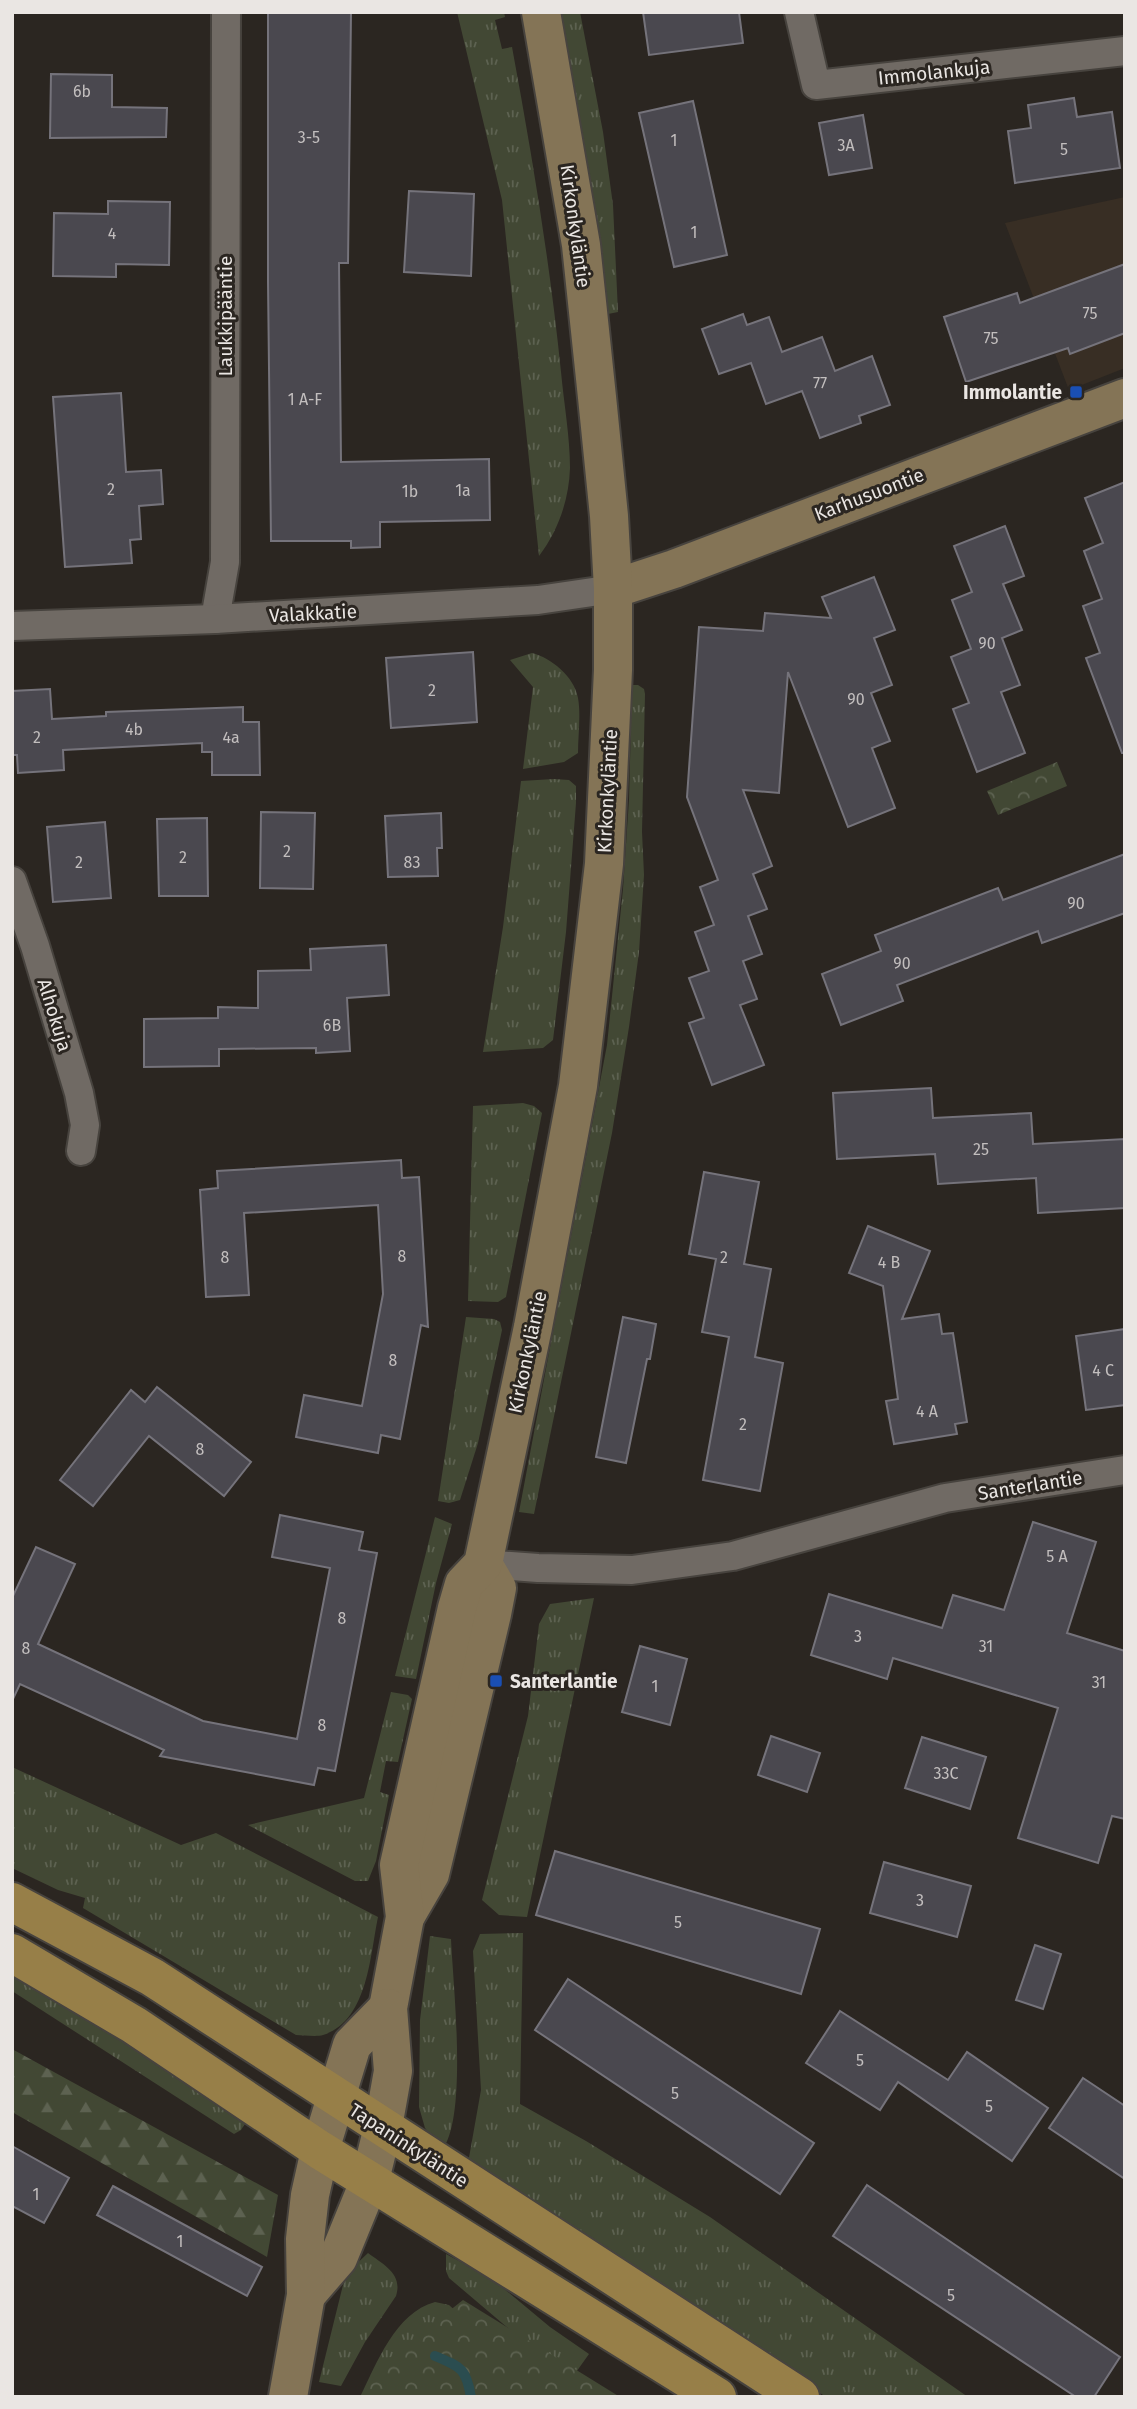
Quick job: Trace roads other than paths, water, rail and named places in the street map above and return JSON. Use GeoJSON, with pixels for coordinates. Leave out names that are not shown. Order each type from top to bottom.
{"type":"FeatureCollection","features":[{"type":"Feature","properties":{"kind":"main road","name":"Tapaninkyläntie"},"geometry":{"type":"LineString","coordinates":[[12,1902],[152,1978],[800,2397]]}},
{"type":"Feature","properties":{"kind":"main road"},"geometry":{"type":"LineString","coordinates":[[12,1953],[134,2025],[320,2150],[717,2397]]}},
{"type":"Feature","properties":{"kind":"street","name":"Laukkipääntie"},"geometry":{"type":"LineString","coordinates":[[215,618],[225,562],[226,12]]}},
{"type":"Feature","properties":{"kind":"street","name":"Kirkonkyläntie"},"geometry":{"type":"LineString","coordinates":[[482,1564],[533,1327],[578,1086],[604,864],[613,670],[613,589],[609,516],[581,245],[541,12]]}},
{"type":"Feature","properties":{"kind":"street","name":"Immolankuja"},"geometry":{"type":"LineString","coordinates":[[799,12],[816,85],[1125,51]]}},
{"type":"Feature","properties":{"kind":"street","name":"Karhusuontie"},"geometry":{"type":"LineString","coordinates":[[613,589],[699,560],[1125,398]]}},
{"type":"Feature","properties":{"kind":"street","name":"Valakkatie"},"geometry":{"type":"LineString","coordinates":[[12,626],[538,600],[613,589]]}},
{"type":"Feature","properties":{"kind":"street","name":"Alhokuja"},"geometry":{"type":"LineString","coordinates":[[12,881],[35,946],[79,1093],[85,1125],[81,1151]]}},
{"type":"Feature","properties":{"kind":"street","name":"Santerlantie"},"geometry":{"type":"LineString","coordinates":[[482,1564],[632,1570],[733,1556],[945,1498],[1125,1470]]}},
{"type":"Feature","properties":{"kind":"street"},"geometry":{"type":"LineString","coordinates":[[306,2295],[338,2258],[370,2180],[383,2127],[393,2071],[388,2008],[405,1917],[430,1874],[497,1588],[482,1564]]}},
{"type":"Feature","properties":{"kind":"street"},"geometry":{"type":"LineString","coordinates":[[288,2397],[306,2295],[305,2239],[310,2195],[320,2150],[352,2045],[388,2008]]}},
{"type":"Feature","properties":{"kind":"waterway"},"geometry":{"type":"LineString","coordinates":[[435,2356],[461,2370],[467,2380],[471,2397]]}},
{"type":"Feature","properties":{"kind":"place","name":"Immolantie"},"geometry":{"type":"Point","coordinates":[1076,392]}},
{"type":"Feature","properties":{"kind":"place","name":"Santerlantie"},"geometry":{"type":"Point","coordinates":[496,1681]}}]}
